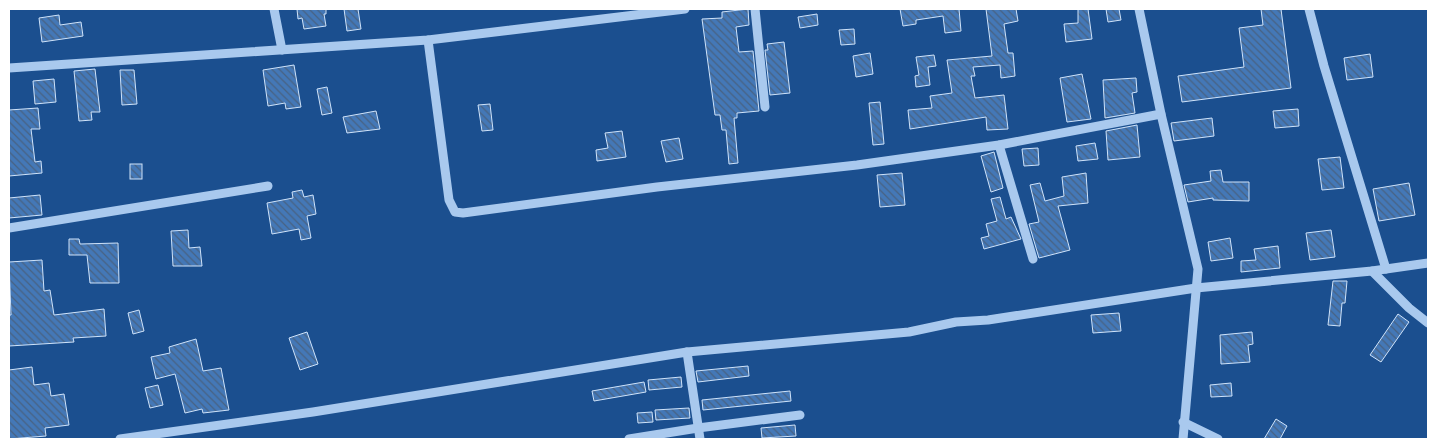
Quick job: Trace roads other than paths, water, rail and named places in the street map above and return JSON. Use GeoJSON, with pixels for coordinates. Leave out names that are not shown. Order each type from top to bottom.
{"type":"FeatureCollection","features":[{"type":"Feature","properties":{"kind":"street"},"geometry":{"type":"LineString","coordinates":[[274,9],[282,50]]}},
{"type":"Feature","properties":{"kind":"street"},"geometry":{"type":"LineString","coordinates":[[9,68],[428,40],[685,9]]}},
{"type":"Feature","properties":{"kind":"street"},"geometry":{"type":"LineString","coordinates":[[755,9],[765,107]]}},
{"type":"Feature","properties":{"kind":"street"},"geometry":{"type":"LineString","coordinates":[[1139,9],[1160,114],[1198,269],[1183,439]]}},
{"type":"Feature","properties":{"kind":"street"},"geometry":{"type":"LineString","coordinates":[[1309,9],[1324,66],[1386,270]]}},
{"type":"Feature","properties":{"kind":"street"},"geometry":{"type":"LineString","coordinates":[[428,40],[449,200],[456,212],[463,213],[657,187],[857,165],[999,145],[1160,114]]}},
{"type":"Feature","properties":{"kind":"street"},"geometry":{"type":"LineString","coordinates":[[999,145],[1033,259]]}},
{"type":"Feature","properties":{"kind":"street"},"geometry":{"type":"LineString","coordinates":[[9,228],[268,186]]}},
{"type":"Feature","properties":{"kind":"street"},"geometry":{"type":"LineString","coordinates":[[120,439],[322,411],[687,352],[909,332],[956,322],[988,320],[1196,288],[1386,270],[1428,263]]}},
{"type":"Feature","properties":{"kind":"street"},"geometry":{"type":"LineString","coordinates":[[1372,271],[1409,308],[1428,323]]}},
{"type":"Feature","properties":{"kind":"street"},"geometry":{"type":"LineString","coordinates":[[687,352],[700,439]]}},
{"type":"Feature","properties":{"kind":"street"},"geometry":{"type":"LineString","coordinates":[[629,439],[800,415]]}},
{"type":"Feature","properties":{"kind":"street"},"geometry":{"type":"LineString","coordinates":[[1183,422],[1218,439]]}}]}
